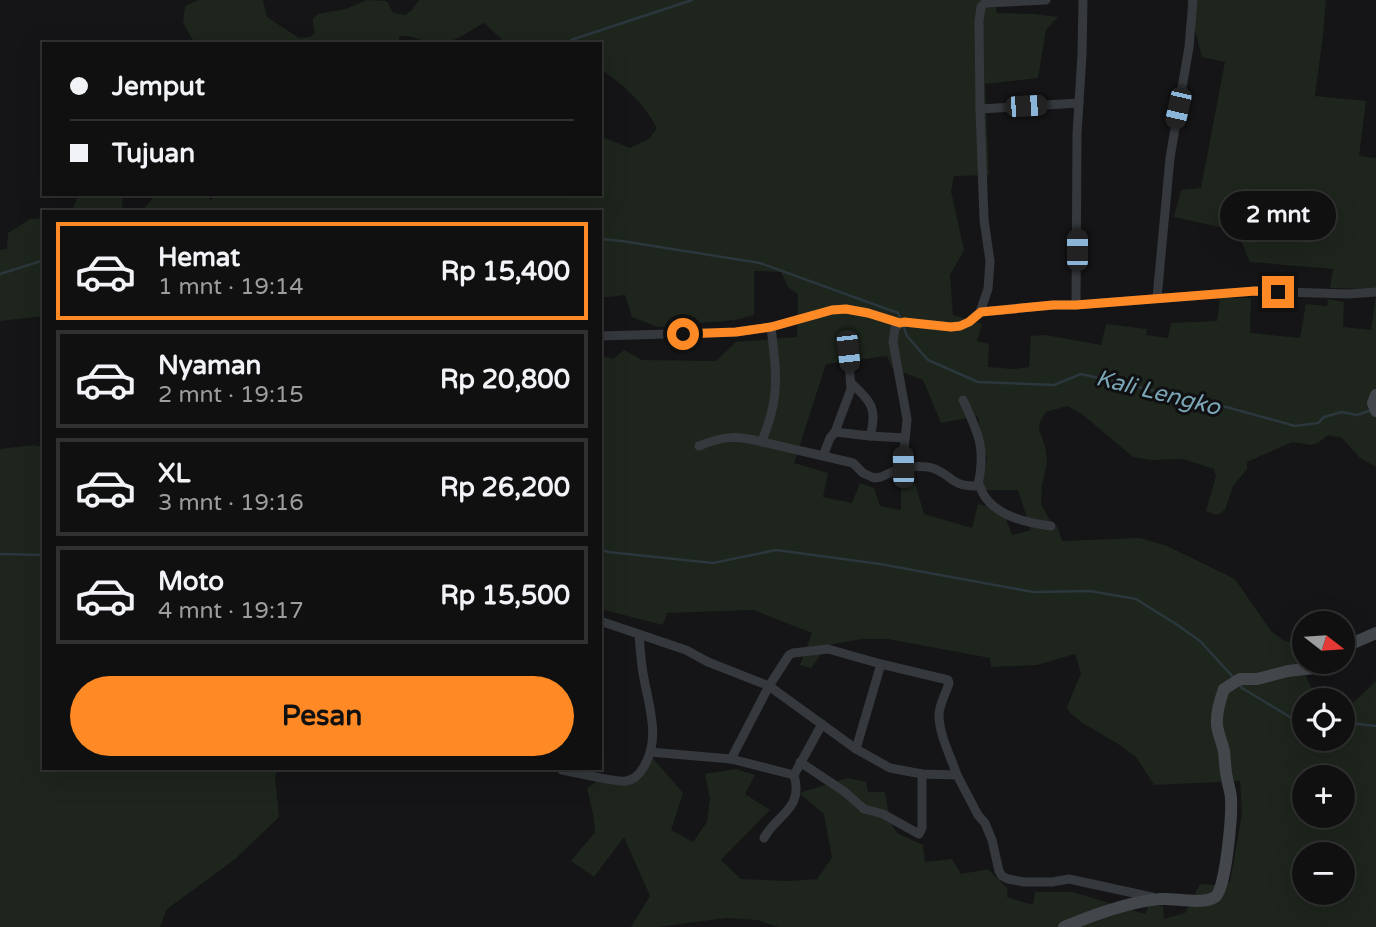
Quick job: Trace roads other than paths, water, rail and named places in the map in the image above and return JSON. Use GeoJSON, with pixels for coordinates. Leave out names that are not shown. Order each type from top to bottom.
{"type":"FeatureCollection","features":[{"type":"Feature","properties":{"kind":"street"},"geometry":{"type":"LineString","coordinates":[[602,336],[736,332],[771,327],[832,310],[846,309],[901,323],[951,327],[969,322],[981,312],[988,289],[990,261],[984,220],[980,109],[979,21],[983,4],[1046,0]]}},
{"type":"Feature","properties":{"kind":"street"},"geometry":{"type":"LineString","coordinates":[[1076,305],[1077,134],[1083,0]]}},
{"type":"Feature","properties":{"kind":"street"},"geometry":{"type":"LineString","coordinates":[[1157,298],[1170,158],[1189,47],[1193,0]]}},
{"type":"Feature","properties":{"kind":"street"},"geometry":{"type":"LineString","coordinates":[[980,109],[1079,103]]}},
{"type":"Feature","properties":{"kind":"street"},"geometry":{"type":"LineString","coordinates":[[981,312],[1255,291],[1348,294],[1376,292]]}},
{"type":"Feature","properties":{"kind":"street"},"geometry":{"type":"LineString","coordinates":[[901,323],[895,328],[893,342],[906,407],[907,431],[903,446],[903,467]]}},
{"type":"Feature","properties":{"kind":"street"},"geometry":{"type":"LineString","coordinates":[[762,442],[772,410],[775,388],[776,364],[771,327]]}},
{"type":"Feature","properties":{"kind":"street"},"geometry":{"type":"LineString","coordinates":[[822,456],[835,432],[851,383],[848,351]]}},
{"type":"Feature","properties":{"kind":"street"},"geometry":{"type":"LineString","coordinates":[[851,383],[872,406],[874,418],[870,436]]}},
{"type":"Feature","properties":{"kind":"street"},"geometry":{"type":"LineString","coordinates":[[963,400],[980,441],[982,456],[978,486]]}},
{"type":"Feature","properties":{"kind":"street"},"geometry":{"type":"LineString","coordinates":[[835,432],[905,438]]}},
{"type":"Feature","properties":{"kind":"street"},"geometry":{"type":"LineString","coordinates":[[699,446],[715,439],[748,438],[852,463],[863,474],[874,478],[903,467],[932,468],[958,484],[980,486],[985,497],[994,506],[1018,520],[1051,526]]}},
{"type":"Feature","properties":{"kind":"street"},"geometry":{"type":"LineString","coordinates":[[602,622],[686,650],[708,662],[769,686],[856,749],[890,768],[922,774],[957,775]]}},
{"type":"Feature","properties":{"kind":"street"},"geometry":{"type":"LineString","coordinates":[[1355,642],[1376,633]]}},
{"type":"Feature","properties":{"kind":"street"},"geometry":{"type":"LineString","coordinates":[[562,770],[624,782],[634,779],[647,762],[653,727],[639,635]]}},
{"type":"Feature","properties":{"kind":"street"},"geometry":{"type":"LineString","coordinates":[[731,759],[769,686],[787,656],[793,653],[831,650],[949,681],[939,718],[943,737],[957,775],[978,815],[985,822],[1002,876],[1024,882],[1069,879],[1161,899],[1210,899],[1216,897],[1222,886],[1231,797],[1217,724],[1224,689],[1236,682],[1292,671]]}},
{"type":"Feature","properties":{"kind":"street"},"geometry":{"type":"LineString","coordinates":[[856,749],[881,664]]}},
{"type":"Feature","properties":{"kind":"street"},"geometry":{"type":"LineString","coordinates":[[764,838],[794,801],[797,790],[794,775],[822,724]]}},
{"type":"Feature","properties":{"kind":"street"},"geometry":{"type":"LineString","coordinates":[[650,752],[731,759],[794,775]]}},
{"type":"Feature","properties":{"kind":"street"},"geometry":{"type":"LineString","coordinates":[[800,762],[845,792],[864,809],[883,814],[919,834],[922,828],[922,774]]}},
{"type":"Feature","properties":{"kind":"street"},"geometry":{"type":"LineString","coordinates":[[1064,927],[1118,907],[1161,899]]}},
{"type":"Feature","properties":{"kind":"waterway"},"geometry":{"type":"LineString","coordinates":[[571,40],[692,0]]}},
{"type":"Feature","properties":{"kind":"waterway","name":"Kali Lengko"},"geometry":{"type":"LineString","coordinates":[[602,239],[760,263],[898,313],[901,319]]}},
{"type":"Feature","properties":{"kind":"waterway","name":"Kali Lengko"},"geometry":{"type":"LineString","coordinates":[[0,274],[42,261]]}},
{"type":"Feature","properties":{"kind":"waterway","name":"Kali Lengko"},"geometry":{"type":"LineString","coordinates":[[903,325],[907,336],[928,360],[978,382],[1054,385],[1081,374],[1230,408],[1295,426],[1318,423],[1324,417],[1342,412],[1357,415],[1372,410]]}},
{"type":"Feature","properties":{"kind":"waterway"},"geometry":{"type":"LineString","coordinates":[[602,550],[713,563],[776,550],[880,564],[1033,592],[1090,591],[1136,599],[1200,641],[1233,677]]}},
{"type":"Feature","properties":{"kind":"waterway"},"geometry":{"type":"LineString","coordinates":[[0,554],[42,555]]}},
{"type":"Feature","properties":{"kind":"waterway"},"geometry":{"type":"LineString","coordinates":[[1240,685],[1292,717]]}},
{"type":"Feature","properties":{"kind":"waterway"},"geometry":{"type":"LineString","coordinates":[[1355,724],[1376,726]]}}]}
